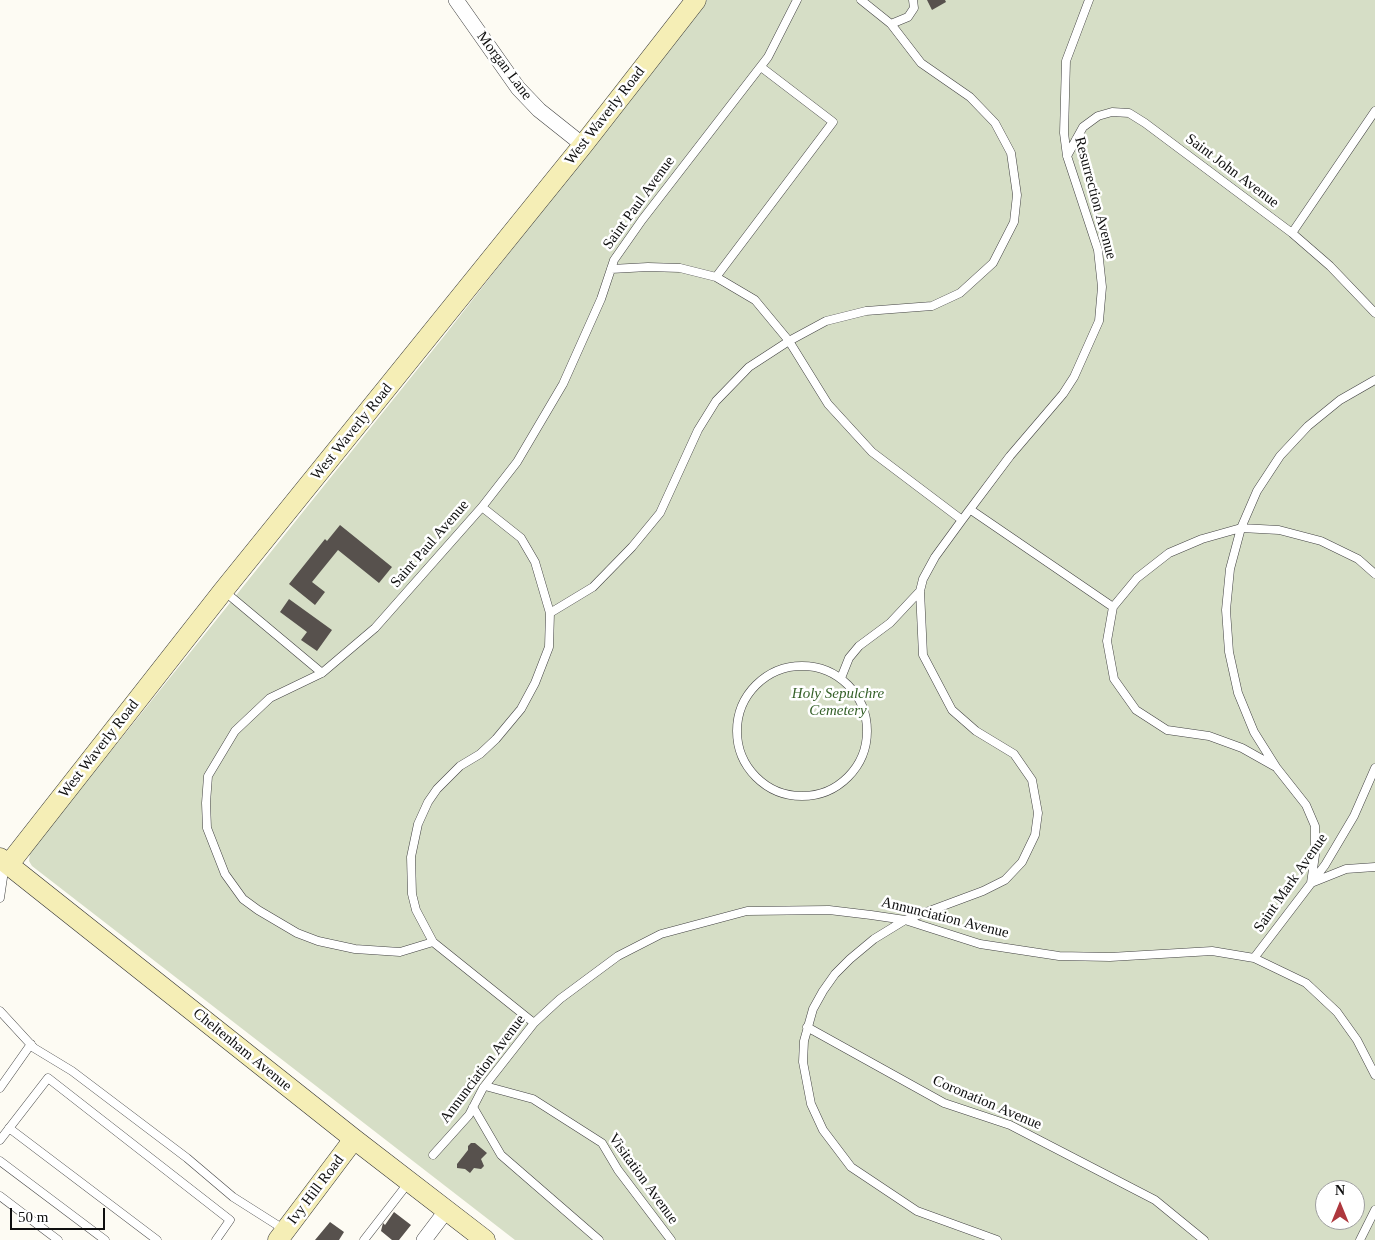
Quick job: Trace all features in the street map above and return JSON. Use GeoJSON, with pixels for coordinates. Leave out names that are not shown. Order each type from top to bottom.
{"type":"FeatureCollection","features":[{"type":"Feature","properties":{"kind":"street","name":"Morgan Lane"},"geometry":{"type":"LineString","coordinates":[[456,0],[518,88],[538,110],[583,145]]}},
{"type":"Feature","properties":{"kind":"street","name":"West Waverly Road"},"geometry":{"type":"LineString","coordinates":[[5,861],[583,145],[696,0]]}},
{"type":"Feature","properties":{"kind":"street","name":"Cheltenham Avenue"},"geometry":{"type":"LineString","coordinates":[[5,861],[354,1140],[485,1240]]}},
{"type":"Feature","properties":{"kind":"street","name":"Ivy Hill Road"},"geometry":{"type":"LineString","coordinates":[[281,1235],[354,1140]]}},
{"type":"Feature","properties":{"kind":"street"},"geometry":{"type":"LineString","coordinates":[[424,1240],[446,1211]]}},
{"type":"Feature","properties":{"kind":"lane","name":"Saint Paul Avenue"},"geometry":{"type":"LineString","coordinates":[[434,942],[400,952],[355,949],[318,941],[276,922],[258,910],[244,899],[225,874],[207,828],[208,776],[235,731],[270,698],[322,673],[375,628],[482,507],[517,462],[563,384],[601,299],[614,260],[642,220],[761,67],[797,0]]}},
{"type":"Feature","properties":{"kind":"lane"},"geometry":{"type":"LineString","coordinates":[[550,613],[593,587],[632,548],[660,514],[698,430],[716,401],[750,367],[789,341],[826,321],[866,311],[932,306],[960,293],[993,263],[1014,222],[1017,195],[1011,154],[995,123],[970,98],[921,63],[891,24],[861,0]]}},
{"type":"Feature","properties":{"kind":"lane"},"geometry":{"type":"LineString","coordinates":[[891,24],[908,17],[914,8],[913,0]]}},
{"type":"Feature","properties":{"kind":"lane","name":"Resurrection Avenue"},"geometry":{"type":"LineString","coordinates":[[920,591],[923,579],[935,557],[962,520],[1010,456],[1064,394],[1074,377],[1099,321],[1102,287],[1098,250],[1067,156],[1064,133],[1066,61],[1089,0]]}},
{"type":"Feature","properties":{"kind":"lane"},"geometry":{"type":"LineString","coordinates":[[716,277],[833,122],[761,67]]}},
{"type":"Feature","properties":{"kind":"lane"},"geometry":{"type":"LineString","coordinates":[[1292,233],[1375,111]]}},
{"type":"Feature","properties":{"kind":"lane","name":"Saint John Avenue"},"geometry":{"type":"LineString","coordinates":[[1067,156],[1083,127],[1098,116],[1112,112],[1129,113],[1292,233],[1330,266],[1375,313]]}},
{"type":"Feature","properties":{"kind":"lane"},"geometry":{"type":"LineString","coordinates":[[611,270],[648,267],[680,268],[716,277],[755,300],[789,341],[828,404],[872,452],[962,520]]}},
{"type":"Feature","properties":{"kind":"lane"},"geometry":{"type":"LineString","coordinates":[[1375,380],[1340,400],[1308,426],[1285,450],[1257,491],[1241,528],[1230,569],[1226,610],[1229,652],[1238,693],[1251,724],[1276,767],[1306,805],[1315,826],[1315,855],[1311,883],[1346,869],[1375,867]]}},
{"type":"Feature","properties":{"kind":"lane"},"geometry":{"type":"LineString","coordinates":[[482,507],[521,538],[541,578],[550,613],[549,647],[535,683],[521,709],[496,739],[480,754],[460,766],[437,789],[418,824],[411,857],[412,894],[416,910],[434,942],[534,1024]]}},
{"type":"Feature","properties":{"kind":"lane"},"geometry":{"type":"LineString","coordinates":[[970,510],[1113,607]]}},
{"type":"Feature","properties":{"kind":"lane"},"geometry":{"type":"LineString","coordinates":[[1276,767],[1242,748],[1210,736],[1167,730],[1136,710],[1114,679],[1106,641],[1113,607],[1137,578],[1168,553],[1202,539],[1241,528],[1279,530],[1321,540],[1358,559],[1375,574]]}},
{"type":"Feature","properties":{"kind":"lane"},"geometry":{"type":"LineString","coordinates":[[223,591],[322,673]]}},
{"type":"Feature","properties":{"kind":"lane"},"geometry":{"type":"LineString","coordinates":[[841,678],[849,658],[859,646],[890,623],[920,591]]}},
{"type":"Feature","properties":{"kind":"lane"},"geometry":{"type":"LineString","coordinates":[[920,591],[923,656],[952,710],[976,731],[1014,754],[1032,780],[1038,813],[1035,836],[1022,862],[1005,880],[983,891],[905,920],[874,939],[834,974],[820,997],[807,1027],[803,1062],[810,1104],[823,1130],[851,1167],[917,1211],[997,1240]]}},
{"type":"Feature","properties":{"kind":"lane"},"geometry":{"type":"LineString","coordinates":[[803,665],[823,669],[841,678],[857,695],[866,716],[867,738],[861,760],[847,778],[828,791],[806,796],[783,794],[763,784],[748,769],[739,750],[736,730],[740,710],[749,692],[764,678],[782,668],[803,665]]}},
{"type":"Feature","properties":{"kind":"lane","name":"Saint Mark Avenue"},"geometry":{"type":"LineString","coordinates":[[1254,958],[1325,865],[1354,816],[1375,768]]}},
{"type":"Feature","properties":{"kind":"lane"},"geometry":{"type":"LineString","coordinates":[[0,898],[5,861]]}},
{"type":"Feature","properties":{"kind":"lane","name":"Annunciation Avenue"},"geometry":{"type":"LineString","coordinates":[[433,1155],[469,1115],[485,1086],[534,1024],[560,999],[618,956],[661,934],[717,917],[747,911],[829,910],[905,920],[980,944],[1059,956],[1110,957],[1212,951],[1254,958],[1306,983],[1337,1012],[1357,1040],[1375,1075]]}},
{"type":"Feature","properties":{"kind":"lane"},"geometry":{"type":"LineString","coordinates":[[0,1011],[31,1044],[72,1071],[101,1095],[144,1125],[281,1235]]}},
{"type":"Feature","properties":{"kind":"lane","name":"Coronation Avenue"},"geometry":{"type":"LineString","coordinates":[[807,1027],[944,1103],[1010,1125],[1155,1200],[1204,1240]]}},
{"type":"Feature","properties":{"kind":"lane"},"geometry":{"type":"LineString","coordinates":[[0,1088],[31,1044]]}},
{"type":"Feature","properties":{"kind":"lane"},"geometry":{"type":"LineString","coordinates":[[0,1140],[48,1078],[230,1220],[216,1240]]}},
{"type":"Feature","properties":{"kind":"lane","name":"Visitation Avenue"},"geometry":{"type":"LineString","coordinates":[[485,1086],[533,1098],[602,1143],[618,1170],[671,1240]]}},
{"type":"Feature","properties":{"kind":"lane"},"geometry":{"type":"LineString","coordinates":[[473,1107],[501,1155],[599,1240]]}},
{"type":"Feature","properties":{"kind":"lane"},"geometry":{"type":"LineString","coordinates":[[9,1128],[157,1240]]}},
{"type":"Feature","properties":{"kind":"lane"},"geometry":{"type":"LineString","coordinates":[[0,1161],[105,1240]]}},
{"type":"Feature","properties":{"kind":"lane"},"geometry":{"type":"LineString","coordinates":[[364,1240],[409,1182]]}},
{"type":"Feature","properties":{"kind":"lane"},"geometry":{"type":"LineString","coordinates":[[0,1196],[58,1240]]}},
{"type":"Feature","properties":{"kind":"lane"},"geometry":{"type":"LineString","coordinates":[[1360,1240],[1375,1210]]}},
{"type":"Feature","properties":{"kind":"green space","name":"Holy Sepulchre Cemetery"},"geometry":{"type":"Polygon","coordinates":[[[707,0],[1375,0],[1375,1240],[515,1240],[32,866],[29,861],[30,852],[445,335],[707,0]]]}},
{"type":"Feature","properties":{"kind":"building"},"geometry":{"type":"Polygon","coordinates":[[[927,0],[945,0],[946,2],[932,10],[927,0]]]}},
{"type":"Feature","properties":{"kind":"building"},"geometry":{"type":"Polygon","coordinates":[[[340,525],[392,567],[379,583],[338,550],[312,582],[325,592],[315,605],[289,584],[325,539],[327,541],[340,525]]]}},
{"type":"Feature","properties":{"kind":"building"},"geometry":{"type":"Polygon","coordinates":[[[289,599],[332,630],[317,651],[301,640],[307,632],[280,612],[289,599]]]}},
{"type":"Feature","properties":{"kind":"building"},"geometry":{"type":"Polygon","coordinates":[[[471,1143],[475,1143],[487,1153],[481,1159],[484,1166],[481,1169],[474,1168],[470,1173],[465,1169],[457,1168],[457,1164],[471,1143]]]}},
{"type":"Feature","properties":{"kind":"building"},"geometry":{"type":"Polygon","coordinates":[[[394,1212],[411,1225],[399,1240],[392,1240],[381,1231],[383,1223],[385,1225],[394,1212]]]}},
{"type":"Feature","properties":{"kind":"building"},"geometry":{"type":"Polygon","coordinates":[[[330,1222],[344,1232],[339,1240],[315,1240],[330,1222]]]}}]}
